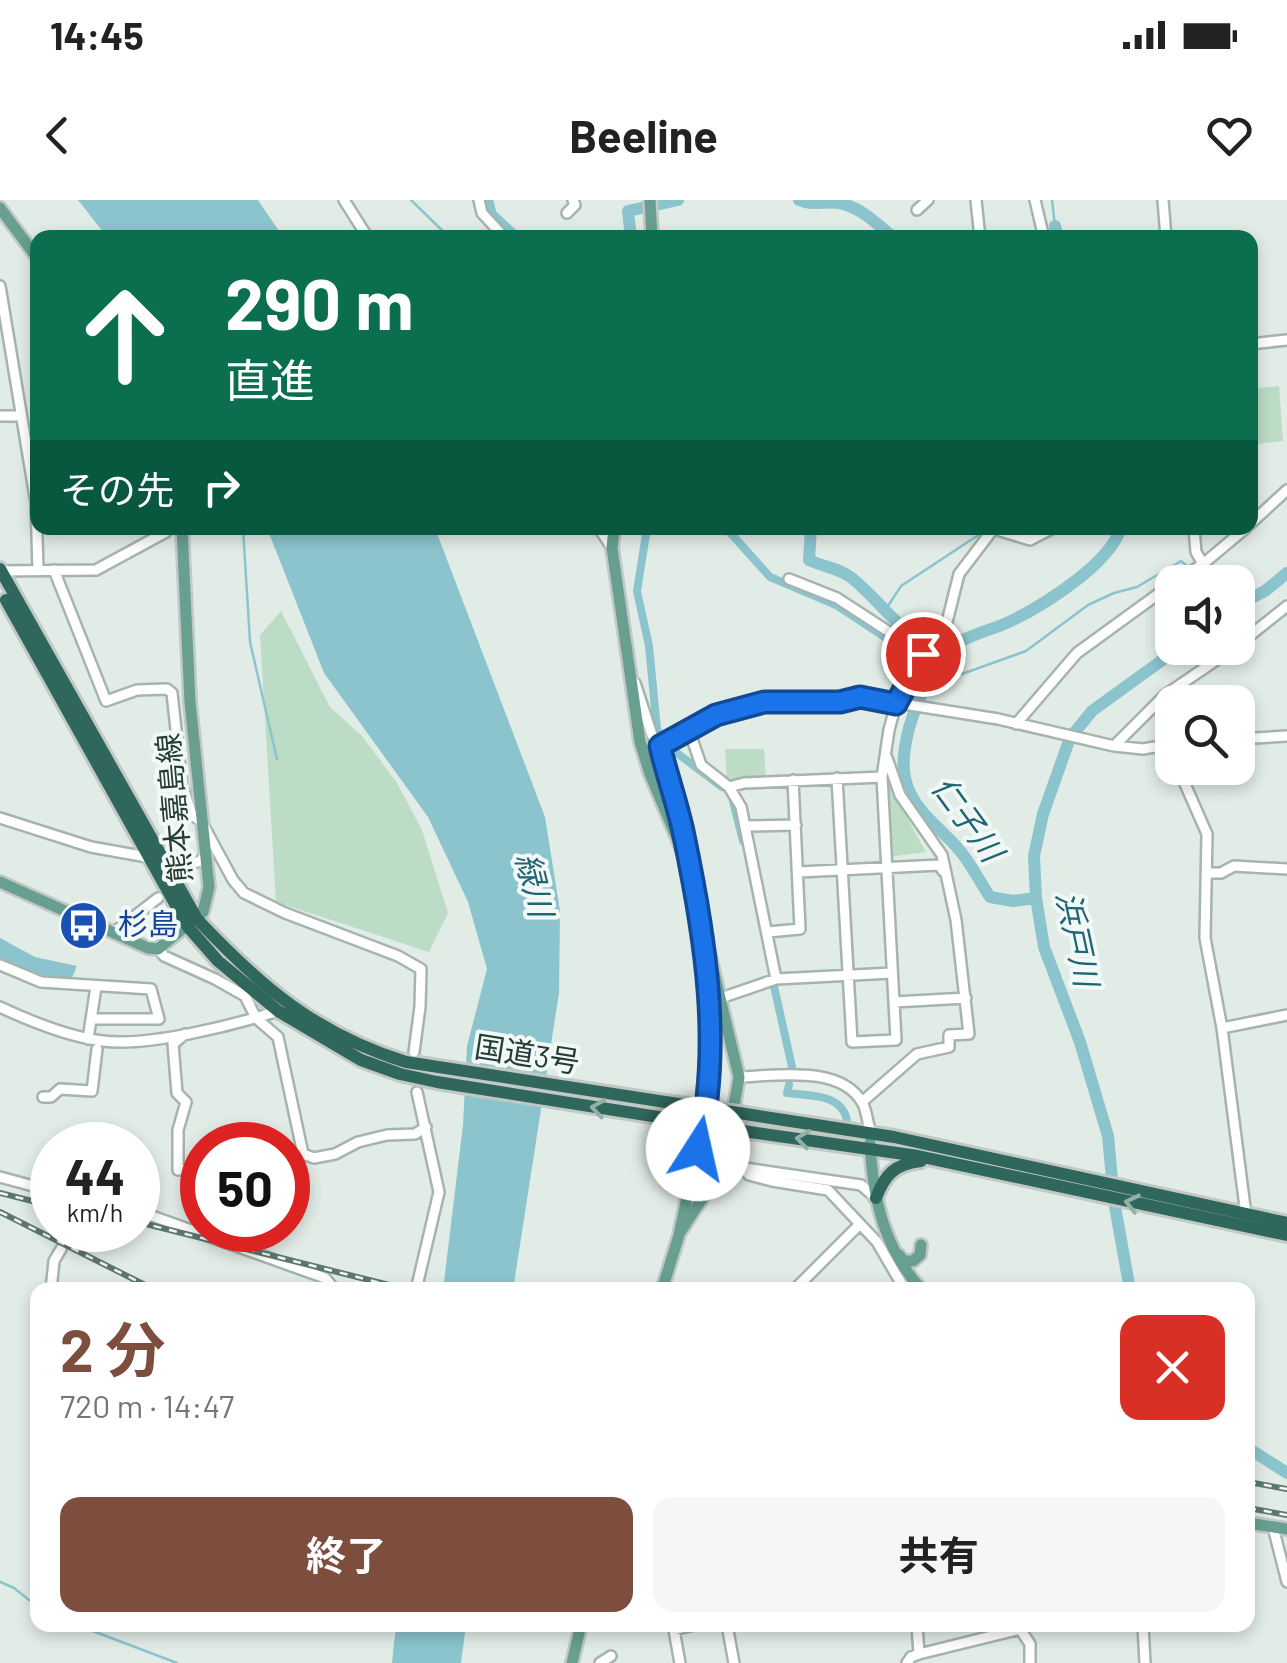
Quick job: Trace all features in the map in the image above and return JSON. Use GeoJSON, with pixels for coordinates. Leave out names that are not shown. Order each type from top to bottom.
{"type":"FeatureCollection","features":[{"type":"Feature","properties":{"kind":"highway","name":"国道3号"},"geometry":{"type":"LineString","coordinates":[[0,571],[153,855]]}},
{"type":"Feature","properties":{"kind":"highway","name":"国道3号"},"geometry":{"type":"LineString","coordinates":[[0,588],[192,923],[218,961],[278,1012],[361,1060],[437,1082],[699,1124],[871,1141],[944,1162],[1180,1198],[1287,1235]]}},
{"type":"Feature","properties":{"kind":"highway","name":"国道3号"},"geometry":{"type":"LineString","coordinates":[[192,923],[310,1021],[367,1050],[406,1062],[731,1112],[1083,1184],[1182,1214],[1287,1223]]}},
{"type":"Feature","properties":{"kind":"highway"},"geometry":{"type":"LineString","coordinates":[[876,1198],[885,1177],[896,1168],[919,1161],[944,1162]]}},
{"type":"Feature","properties":{"kind":"main road"},"geometry":{"type":"LineString","coordinates":[[650,200],[652,230]]}},
{"type":"Feature","properties":{"kind":"main road"},"geometry":{"type":"LineString","coordinates":[[0,208],[30,248]]}},
{"type":"Feature","properties":{"kind":"main road","name":"熊本嘉島線"},"geometry":{"type":"LineString","coordinates":[[158,949],[192,923],[206,905],[209,886],[190,702],[182,535]]}},
{"type":"Feature","properties":{"kind":"main road"},"geometry":{"type":"LineString","coordinates":[[613,535],[640,742],[688,862],[738,1077],[724,1164],[679,1234]]}},
{"type":"Feature","properties":{"kind":"main road"},"geometry":{"type":"LineString","coordinates":[[0,882],[158,949]]}},
{"type":"Feature","properties":{"kind":"main road"},"geometry":{"type":"LineString","coordinates":[[664,1282],[679,1234],[702,1108],[708,1020],[704,941]]}},
{"type":"Feature","properties":{"kind":"main road"},"geometry":{"type":"LineString","coordinates":[[871,1141],[876,1198],[889,1245],[904,1260],[913,1261],[920,1255],[921,1245]]}},
{"type":"Feature","properties":{"kind":"main road"},"geometry":{"type":"LineString","coordinates":[[898,1255],[915,1282]]}},
{"type":"Feature","properties":{"kind":"main road"},"geometry":{"type":"LineString","coordinates":[[1255,1523],[1280,1528]]}},
{"type":"Feature","properties":{"kind":"main road"},"geometry":{"type":"LineString","coordinates":[[572,1663],[579,1632]]}},
{"type":"Feature","properties":{"kind":"street"},"geometry":{"type":"LineString","coordinates":[[344,200],[363,230]]}},
{"type":"Feature","properties":{"kind":"street"},"geometry":{"type":"LineString","coordinates":[[479,200],[482,213],[498,230]]}},
{"type":"Feature","properties":{"kind":"street"},"geometry":{"type":"LineString","coordinates":[[567,213],[575,205],[573,200]]}},
{"type":"Feature","properties":{"kind":"street"},"geometry":{"type":"LineString","coordinates":[[917,210],[928,200]]}},
{"type":"Feature","properties":{"kind":"street"},"geometry":{"type":"LineString","coordinates":[[976,200],[979,230]]}},
{"type":"Feature","properties":{"kind":"street"},"geometry":{"type":"LineString","coordinates":[[1035,200],[1042,230]]}},
{"type":"Feature","properties":{"kind":"street"},"geometry":{"type":"LineString","coordinates":[[1162,200],[1165,230]]}},
{"type":"Feature","properties":{"kind":"street"},"geometry":{"type":"LineString","coordinates":[[0,286],[30,470]]}},
{"type":"Feature","properties":{"kind":"street"},"geometry":{"type":"LineString","coordinates":[[1258,343],[1287,340]]}},
{"type":"Feature","properties":{"kind":"street"},"geometry":{"type":"LineString","coordinates":[[0,416],[20,416]]}},
{"type":"Feature","properties":{"kind":"street"},"geometry":{"type":"LineString","coordinates":[[1258,517],[1287,490]]}},
{"type":"Feature","properties":{"kind":"street"},"geometry":{"type":"LineString","coordinates":[[37,535],[38,569]]}},
{"type":"Feature","properties":{"kind":"street"},"geometry":{"type":"LineString","coordinates":[[0,571],[96,570],[160,535]]}},
{"type":"Feature","properties":{"kind":"street"},"geometry":{"type":"LineString","coordinates":[[603,535],[612,548]]}},
{"type":"Feature","properties":{"kind":"street"},"geometry":{"type":"LineString","coordinates":[[836,778],[852,1042],[896,1040],[882,778],[886,756],[896,704],[923,654],[946,626],[959,574],[989,535]]}},
{"type":"Feature","properties":{"kind":"street"},"geometry":{"type":"LineString","coordinates":[[1015,535],[1030,540],[1039,535]]}},
{"type":"Feature","properties":{"kind":"street"},"geometry":{"type":"LineString","coordinates":[[1195,535],[1196,552],[1203,564],[1237,535]]}},
{"type":"Feature","properties":{"kind":"street"},"geometry":{"type":"LineString","coordinates":[[54,570],[106,701],[138,690],[167,688],[172,694],[182,785],[192,815],[201,820],[226,869],[244,893],[421,969],[414,1052]]}},
{"type":"Feature","properties":{"kind":"street"},"geometry":{"type":"LineString","coordinates":[[790,579],[837,598],[923,654]]}},
{"type":"Feature","properties":{"kind":"street"},"geometry":{"type":"LineString","coordinates":[[1021,725],[1077,653],[1155,597]]}},
{"type":"Feature","properties":{"kind":"street"},"geometry":{"type":"LineString","coordinates":[[1255,631],[1287,606]]}},
{"type":"Feature","properties":{"kind":"street"},"geometry":{"type":"LineString","coordinates":[[1114,746],[1166,695],[1209,665]]}},
{"type":"Feature","properties":{"kind":"street"},"geometry":{"type":"LineString","coordinates":[[629,667],[652,735],[660,746],[688,862]]}},
{"type":"Feature","properties":{"kind":"street"},"geometry":{"type":"LineString","coordinates":[[660,746],[716,715],[764,702],[840,702],[860,697],[1021,725],[1114,746],[1155,748]]}},
{"type":"Feature","properties":{"kind":"street"},"geometry":{"type":"LineString","coordinates":[[689,730],[700,765],[729,787],[740,807],[776,979]]}},
{"type":"Feature","properties":{"kind":"street"},"geometry":{"type":"LineString","coordinates":[[1255,738],[1287,736]]}},
{"type":"Feature","properties":{"kind":"street"},"geometry":{"type":"LineString","coordinates":[[862,1102],[917,1054],[949,1047],[948,1036],[969,1034],[956,920],[942,855],[900,795],[886,756]]}},
{"type":"Feature","properties":{"kind":"street"},"geometry":{"type":"LineString","coordinates":[[729,787],[734,783],[882,778]]}},
{"type":"Feature","properties":{"kind":"street"},"geometry":{"type":"LineString","coordinates":[[768,932],[800,929],[794,780]]}},
{"type":"Feature","properties":{"kind":"street"},"geometry":{"type":"LineString","coordinates":[[1185,785],[1207,834],[1205,938],[1222,1028],[1246,1221]]}},
{"type":"Feature","properties":{"kind":"street"},"geometry":{"type":"LineString","coordinates":[[0,818],[91,847],[164,853],[183,867],[206,856]]}},
{"type":"Feature","properties":{"kind":"street"},"geometry":{"type":"LineString","coordinates":[[745,826],[796,825]]}},
{"type":"Feature","properties":{"kind":"street"},"geometry":{"type":"LineString","coordinates":[[799,872],[939,865],[946,877]]}},
{"type":"Feature","properties":{"kind":"street"},"geometry":{"type":"LineString","coordinates":[[1206,874],[1222,873],[1234,866],[1287,869]]}},
{"type":"Feature","properties":{"kind":"street"},"geometry":{"type":"LineString","coordinates":[[113,932],[158,898]]}},
{"type":"Feature","properties":{"kind":"street"},"geometry":{"type":"LineString","coordinates":[[158,949],[164,956],[245,996],[256,1018],[278,1036],[303,1154],[314,1158],[335,1154],[358,1142],[415,1134],[426,1127]]}},
{"type":"Feature","properties":{"kind":"street"},"geometry":{"type":"LineString","coordinates":[[0,965],[41,982],[151,989],[159,1019],[92,1019]]}},
{"type":"Feature","properties":{"kind":"street"},"geometry":{"type":"LineString","coordinates":[[722,998],[776,979],[892,972]]}},
{"type":"Feature","properties":{"kind":"street"},"geometry":{"type":"LineString","coordinates":[[88,1038],[96,987]]}},
{"type":"Feature","properties":{"kind":"street"},"geometry":{"type":"LineString","coordinates":[[894,1002],[966,998]]}},
{"type":"Feature","properties":{"kind":"street"},"geometry":{"type":"LineString","coordinates":[[0,1007],[88,1038],[116,1042],[161,1037],[278,1012]]}},
{"type":"Feature","properties":{"kind":"street"},"geometry":{"type":"LineString","coordinates":[[1222,1028],[1287,1015]]}},
{"type":"Feature","properties":{"kind":"street"},"geometry":{"type":"LineString","coordinates":[[180,1122],[186,1102],[177,1092],[173,1044],[187,1032]]}},
{"type":"Feature","properties":{"kind":"street"},"geometry":{"type":"LineString","coordinates":[[43,1097],[51,1097],[60,1089],[92,1090],[97,1049]]}},
{"type":"Feature","properties":{"kind":"street"},"geometry":{"type":"LineString","coordinates":[[738,1077],[836,1081],[862,1102],[871,1141]]}},
{"type":"Feature","properties":{"kind":"street"},"geometry":{"type":"LineString","coordinates":[[417,1092],[438,1192],[418,1282]]}},
{"type":"Feature","properties":{"kind":"street"},"geometry":{"type":"LineString","coordinates":[[180,1123],[180,1170]]}},
{"type":"Feature","properties":{"kind":"street"},"geometry":{"type":"LineString","coordinates":[[724,1164],[861,1185],[876,1198]]}},
{"type":"Feature","properties":{"kind":"street"},"geometry":{"type":"LineString","coordinates":[[742,1168],[749,1175],[772,1182],[828,1190],[877,1242],[900,1282]]}},
{"type":"Feature","properties":{"kind":"street"},"geometry":{"type":"LineString","coordinates":[[0,1178],[30,1186]]}},
{"type":"Feature","properties":{"kind":"street"},"geometry":{"type":"LineString","coordinates":[[160,1219],[329,1282]]}},
{"type":"Feature","properties":{"kind":"street"},"geometry":{"type":"LineString","coordinates":[[802,1282],[859,1224]]}},
{"type":"Feature","properties":{"kind":"street"},"geometry":{"type":"LineString","coordinates":[[52,1282],[59,1252]]}},
{"type":"Feature","properties":{"kind":"street"},"geometry":{"type":"LineString","coordinates":[[1280,1528],[1287,1582]]}},
{"type":"Feature","properties":{"kind":"street"},"geometry":{"type":"LineString","coordinates":[[674,1632],[680,1663]]}},
{"type":"Feature","properties":{"kind":"street"},"geometry":{"type":"LineString","coordinates":[[728,1632],[734,1663]]}},
{"type":"Feature","properties":{"kind":"street"},"geometry":{"type":"LineString","coordinates":[[916,1632],[918,1654]]}},
{"type":"Feature","properties":{"kind":"street"},"geometry":{"type":"LineString","coordinates":[[908,1663],[918,1654],[1008,1632]]}},
{"type":"Feature","properties":{"kind":"street"},"geometry":{"type":"LineString","coordinates":[[1022,1632],[1030,1644],[1030,1663]]}},
{"type":"Feature","properties":{"kind":"street"},"geometry":{"type":"LineString","coordinates":[[1143,1632],[1145,1663]]}},
{"type":"Feature","properties":{"kind":"street"},"geometry":{"type":"LineString","coordinates":[[600,1663],[611,1656]]}},
{"type":"Feature","properties":{"kind":"green space"},"geometry":{"type":"Polygon","coordinates":[[[1279,386],[1283,441],[1258,444],[1258,388],[1279,386]]]}},
{"type":"Feature","properties":{"kind":"green space"},"geometry":{"type":"Polygon","coordinates":[[[281,611],[330,707],[362,736],[397,783],[422,830],[448,913],[429,952],[276,902],[260,635],[281,611]]]}},
{"type":"Feature","properties":{"kind":"green space"},"geometry":{"type":"Polygon","coordinates":[[[725,749],[764,749],[766,779],[727,781],[725,749]]]}},
{"type":"Feature","properties":{"kind":"green space"},"geometry":{"type":"Polygon","coordinates":[[[884,776],[926,852],[888,857],[884,776]]]}},
{"type":"Feature","properties":{"kind":"water"},"geometry":{"type":"Polygon","coordinates":[[[78,200],[258,200],[278,230],[102,230],[78,200]]]}},
{"type":"Feature","properties":{"kind":"water","name":"緑川"},"geometry":{"type":"Polygon","coordinates":[[[270,535],[438,535],[545,817],[560,911],[559,993],[514,1282],[444,1282],[463,1125],[467,1046],[487,969],[468,902],[428,817],[324,673],[270,535]]]}},
{"type":"Feature","properties":{"kind":"water"},"geometry":{"type":"Polygon","coordinates":[[[0,938],[35,957],[77,966],[71,980],[41,977],[0,959],[0,938]]]}},
{"type":"Feature","properties":{"kind":"water"},"geometry":{"type":"Polygon","coordinates":[[[395,1632],[465,1632],[461,1663],[392,1663],[395,1632]]]}},
{"type":"Feature","properties":{"kind":"waterway"},"geometry":{"type":"LineString","coordinates":[[411,200],[442,230]]}},
{"type":"Feature","properties":{"kind":"waterway"},"geometry":{"type":"LineString","coordinates":[[487,200],[491,215],[507,230]]}},
{"type":"Feature","properties":{"kind":"waterway"},"geometry":{"type":"LineString","coordinates":[[630,230],[628,211],[678,200]]}},
{"type":"Feature","properties":{"kind":"waterway"},"geometry":{"type":"LineString","coordinates":[[799,200],[847,205],[884,230]]}},
{"type":"Feature","properties":{"kind":"waterway"},"geometry":{"type":"LineString","coordinates":[[1052,200],[1055,226]]}},
{"type":"Feature","properties":{"kind":"waterway","name":"仁子川"},"geometry":{"type":"LineString","coordinates":[[1055,226],[1056,230]]}},
{"type":"Feature","properties":{"kind":"waterway"},"geometry":{"type":"LineString","coordinates":[[243,535],[250,642],[277,759]]}},
{"type":"Feature","properties":{"kind":"waterway"},"geometry":{"type":"LineString","coordinates":[[646,535],[637,591],[661,738]]}},
{"type":"Feature","properties":{"kind":"waterway"},"geometry":{"type":"LineString","coordinates":[[732,535],[770,577],[836,605],[907,652],[930,679]]}},
{"type":"Feature","properties":{"kind":"waterway"},"geometry":{"type":"LineString","coordinates":[[811,535],[809,560],[848,575],[906,630],[948,651]]}},
{"type":"Feature","properties":{"kind":"waterway"},"geometry":{"type":"LineString","coordinates":[[884,612],[901,586],[978,535]]}},
{"type":"Feature","properties":{"kind":"waterway","name":"仁子川"},"geometry":{"type":"LineString","coordinates":[[1036,898],[1013,901],[990,897],[961,852],[911,795],[904,770],[907,737],[925,685],[951,648],[1043,604],[1091,568],[1118,535]]}},
{"type":"Feature","properties":{"kind":"waterway"},"geometry":{"type":"LineString","coordinates":[[1174,565],[1181,561],[1186,565]]}},
{"type":"Feature","properties":{"kind":"waterway","name":"浜戸川"},"geometry":{"type":"LineString","coordinates":[[1255,596],[1287,573]]}},
{"type":"Feature","properties":{"kind":"waterway"},"geometry":{"type":"LineString","coordinates":[[936,667],[962,674],[1026,651],[1088,605],[1155,576]]}},
{"type":"Feature","properties":{"kind":"waterway","name":"浜戸川"},"geometry":{"type":"LineString","coordinates":[[1129,1282],[1114,1201],[1108,1136],[1080,1042],[1044,947],[1034,856],[1043,814],[1070,738],[1092,711],[1156,665]]}},
{"type":"Feature","properties":{"kind":"waterway"},"geometry":{"type":"LineString","coordinates":[[669,747],[722,787]]}},
{"type":"Feature","properties":{"kind":"waterway"},"geometry":{"type":"LineString","coordinates":[[733,801],[743,841]]}},
{"type":"Feature","properties":{"kind":"waterway"},"geometry":{"type":"LineString","coordinates":[[772,977],[792,1067]]}},
{"type":"Feature","properties":{"kind":"waterway"},"geometry":{"type":"LineString","coordinates":[[789,1085],[787,1093],[831,1100],[844,1111],[847,1120]]}},
{"type":"Feature","properties":{"kind":"waterway","name":"浜戸川"},"geometry":{"type":"LineString","coordinates":[[1255,1452],[1287,1473]]}},
{"type":"Feature","properties":{"kind":"waterway"},"geometry":{"type":"LineString","coordinates":[[0,1582],[30,1601]]}},
{"type":"Feature","properties":{"kind":"waterway"},"geometry":{"type":"LineString","coordinates":[[95,1632],[177,1663]]}},
{"type":"Feature","properties":{"kind":"railway"},"geometry":{"type":"LineString","coordinates":[[0,1193],[30,1200]]}},
{"type":"Feature","properties":{"kind":"railway"},"geometry":{"type":"LineString","coordinates":[[0,1212],[139,1282]]}},
{"type":"Feature","properties":{"kind":"railway"},"geometry":{"type":"LineString","coordinates":[[160,1228],[377,1282]]}},
{"type":"Feature","properties":{"kind":"railway"},"geometry":{"type":"LineString","coordinates":[[1255,1483],[1287,1489]]}},
{"type":"Feature","properties":{"kind":"railway"},"geometry":{"type":"LineString","coordinates":[[1255,1509],[1287,1515]]}},
{"type":"Feature","properties":{"kind":"place","name":"杉島"},"geometry":{"type":"Point","coordinates":[83,925]}},
{"type":"Feature","properties":{"kind":"route"},"geometry":{"type":"LineString","coordinates":[[698,1149],[708,1070],[704,941],[684,837],[660,746],[716,715],[764,702],[807,704],[860,697],[896,704],[923,654]]}}]}
